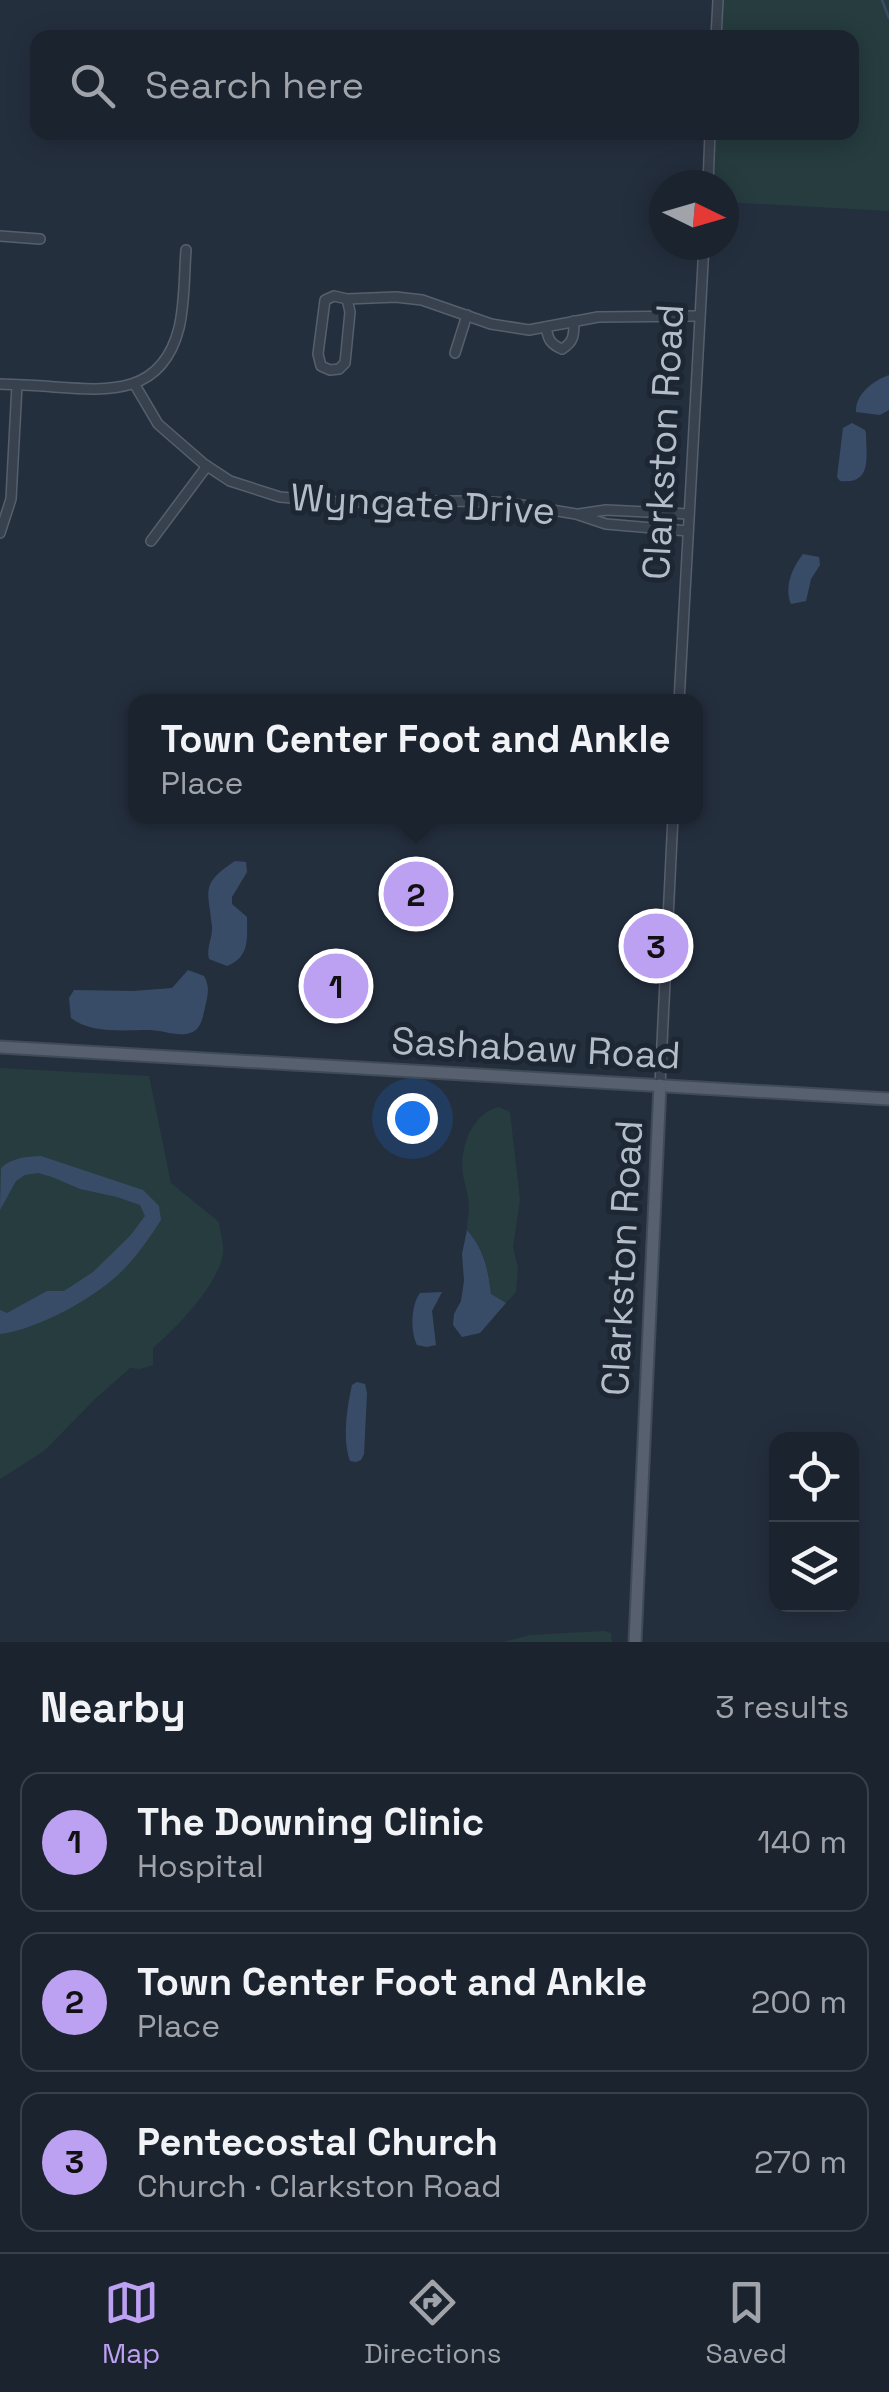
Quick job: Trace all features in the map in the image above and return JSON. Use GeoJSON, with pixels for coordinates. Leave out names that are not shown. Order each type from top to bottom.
{"type":"FeatureCollection","features":[{"type":"Feature","properties":{"kind":"main road","name":"Sashabaw Road"},"geometry":{"type":"LineString","coordinates":[[0,1047],[889,1099]]}},
{"type":"Feature","properties":{"kind":"main road","name":"Clarkston Road"},"geometry":{"type":"LineString","coordinates":[[635,1642],[660,1086]]}},
{"type":"Feature","properties":{"kind":"street"},"geometry":{"type":"LineString","coordinates":[[716,30],[718,0]]}},
{"type":"Feature","properties":{"kind":"street"},"geometry":{"type":"LineString","coordinates":[[709,170],[710,140]]}},
{"type":"Feature","properties":{"kind":"street"},"geometry":{"type":"LineString","coordinates":[[0,236],[40,239]]}},
{"type":"Feature","properties":{"kind":"street"},"geometry":{"type":"LineString","coordinates":[[0,384],[94,390],[134,385],[156,370],[172,349],[181,317],[186,250]]}},
{"type":"Feature","properties":{"kind":"street","name":"Clarkston Road"},"geometry":{"type":"LineString","coordinates":[[679,694],[703,260]]}},
{"type":"Feature","properties":{"kind":"street"},"geometry":{"type":"LineString","coordinates":[[348,299],[346,363],[339,370],[330,370],[321,366],[318,354],[325,300],[334,296],[422,300],[491,324],[529,330],[614,316],[700,316]]}},
{"type":"Feature","properties":{"kind":"street"},"geometry":{"type":"LineString","coordinates":[[456,352],[467,316]]}},
{"type":"Feature","properties":{"kind":"street"},"geometry":{"type":"LineString","coordinates":[[546,326],[548,340],[562,350],[574,337],[574,321]]}},
{"type":"Feature","properties":{"kind":"street"},"geometry":{"type":"LineString","coordinates":[[0,533],[11,499],[17,385]]}},
{"type":"Feature","properties":{"kind":"street","name":"Wyngate Drive"},"geometry":{"type":"LineString","coordinates":[[134,385],[158,424],[207,466],[250,489],[294,500],[488,502],[548,508],[606,524],[688,531]]}},
{"type":"Feature","properties":{"kind":"street"},"geometry":{"type":"LineString","coordinates":[[150,541],[207,466]]}},
{"type":"Feature","properties":{"kind":"street","name":"Wyngate Drive"},"geometry":{"type":"LineString","coordinates":[[576,514],[606,510],[689,514]]}},
{"type":"Feature","properties":{"kind":"street","name":"Clarkston Road"},"geometry":{"type":"LineString","coordinates":[[660,1086],[673,824]]}},
{"type":"Feature","properties":{"kind":"green space"},"geometry":{"type":"Polygon","coordinates":[[[716,0],[889,0],[889,211],[739,203],[739,170],[707,170],[709,140],[859,140],[859,30],[714,30],[716,0]]]}},
{"type":"Feature","properties":{"kind":"green space"},"geometry":{"type":"Polygon","coordinates":[[[0,1068],[149,1076],[171,1183],[219,1222],[223,1249],[220,1265],[205,1291],[153,1348],[153,1365],[130,1368],[44,1451],[0,1479],[0,1068]]]}},
{"type":"Feature","properties":{"kind":"green space"},"geometry":{"type":"Polygon","coordinates":[[[499,1107],[510,1112],[520,1200],[513,1247],[518,1268],[516,1292],[506,1303],[491,1294],[484,1259],[467,1230],[469,1205],[462,1164],[472,1128],[483,1115],[499,1107]]]}},
{"type":"Feature","properties":{"kind":"green space"},"geometry":{"type":"Polygon","coordinates":[[[611,1633],[612,1642],[503,1642],[530,1635],[611,1633]]]}},
{"type":"Feature","properties":{"kind":"water"},"geometry":{"type":"Polygon","coordinates":[[[889,375],[889,410],[880,415],[856,412],[858,399],[866,389],[889,375]]]}},
{"type":"Feature","properties":{"kind":"water"},"geometry":{"type":"Polygon","coordinates":[[[852,423],[866,433],[865,467],[858,478],[840,481],[837,477],[843,428],[852,423]]]}},
{"type":"Feature","properties":{"kind":"water"},"geometry":{"type":"Polygon","coordinates":[[[803,554],[819,557],[820,565],[811,579],[806,601],[791,604],[790,578],[803,554]]]}},
{"type":"Feature","properties":{"kind":"water"},"geometry":{"type":"Polygon","coordinates":[[[235,861],[246,862],[247,872],[232,904],[247,917],[247,940],[240,958],[227,966],[209,959],[212,930],[208,896],[216,876],[235,861]]]}},
{"type":"Feature","properties":{"kind":"water"},"geometry":{"type":"Polygon","coordinates":[[[188,970],[204,976],[208,991],[201,1023],[190,1033],[98,1029],[71,1018],[69,998],[74,990],[172,988],[188,970]]]}},
{"type":"Feature","properties":{"kind":"water"},"geometry":{"type":"Polygon","coordinates":[[[41,1156],[143,1190],[159,1206],[161,1220],[128,1265],[98,1291],[48,1319],[0,1334],[0,1310],[7,1313],[47,1291],[64,1291],[93,1272],[145,1216],[140,1205],[38,1173],[16,1181],[0,1210],[1,1168],[25,1157],[41,1156]]]}},
{"type":"Feature","properties":{"kind":"water"},"geometry":{"type":"Polygon","coordinates":[[[467,1230],[484,1260],[491,1294],[506,1303],[480,1333],[462,1337],[453,1325],[464,1281],[462,1254],[467,1230]]]}},
{"type":"Feature","properties":{"kind":"water"},"geometry":{"type":"Polygon","coordinates":[[[442,1292],[432,1311],[436,1345],[417,1345],[412,1318],[417,1298],[420,1293],[442,1292]]]}},
{"type":"Feature","properties":{"kind":"water"},"geometry":{"type":"Polygon","coordinates":[[[365,1384],[367,1393],[364,1454],[356,1462],[350,1461],[346,1434],[352,1385],[365,1384]]]}},
{"type":"Feature","properties":{"kind":"waterway"},"geometry":{"type":"LineString","coordinates":[[882,0],[889,18]]}},
{"type":"Feature","properties":{"kind":"place","name":"Town Center Foot and Ankle"},"geometry":{"type":"Point","coordinates":[416,894]}},
{"type":"Feature","properties":{"kind":"place","name":"Pentecostal Church"},"geometry":{"type":"Point","coordinates":[656,946]}},
{"type":"Feature","properties":{"kind":"place","name":"The Downing Clinic"},"geometry":{"type":"Point","coordinates":[336,986]}}]}
